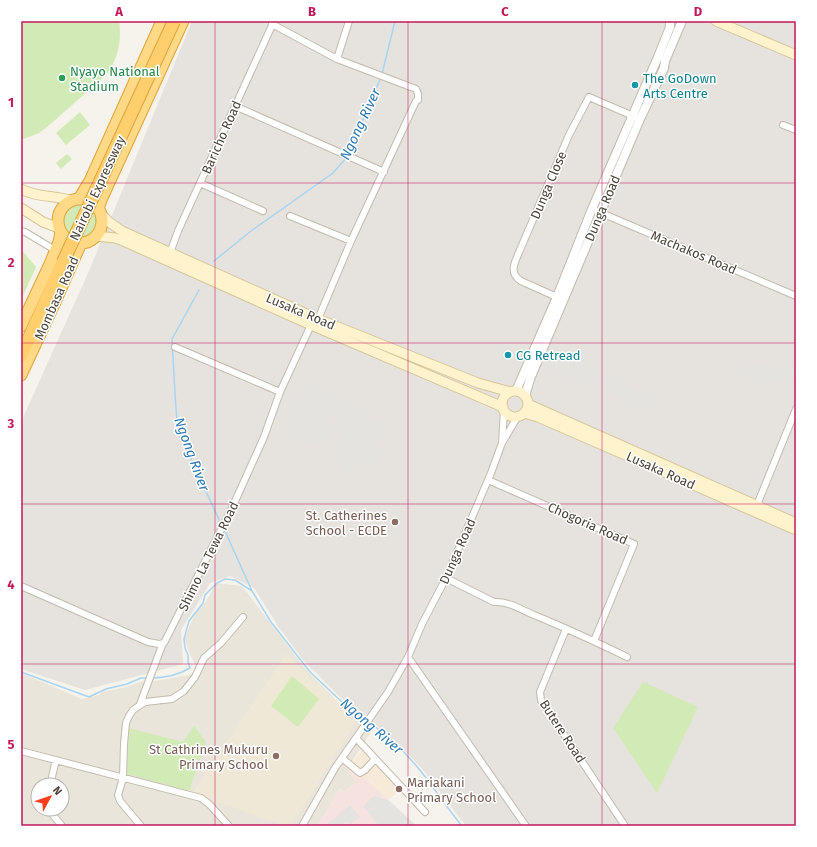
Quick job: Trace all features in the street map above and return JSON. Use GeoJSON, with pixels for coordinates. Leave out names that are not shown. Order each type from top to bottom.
{"type":"FeatureCollection","features":[{"type":"Feature","properties":{"kind":"highway"},"geometry":{"type":"LineString","coordinates":[[76,200],[90,181],[162,21]]}},
{"type":"Feature","properties":{"kind":"highway","name":"Nairobi Expressway"},"geometry":{"type":"LineString","coordinates":[[21,340],[166,21]]}},
{"type":"Feature","properties":{"kind":"highway","name":"Nairobi Expressway"},"geometry":{"type":"LineString","coordinates":[[21,356],[174,21]]}},
{"type":"Feature","properties":{"kind":"highway"},"geometry":{"type":"LineString","coordinates":[[99,211],[90,202],[76,200],[66,204],[59,215],[58,221],[60,230],[69,240],[75,243],[89,241],[96,236],[101,226],[99,211],[101,200],[184,21]]}},
{"type":"Feature","properties":{"kind":"highway","name":"Mombasa Road"},"geometry":{"type":"LineString","coordinates":[[21,326],[59,242],[60,230]]}},
{"type":"Feature","properties":{"kind":"highway","name":"Mombasa Road"},"geometry":{"type":"LineString","coordinates":[[21,375],[81,243]]}},
{"type":"Feature","properties":{"kind":"main road"},"geometry":{"type":"LineString","coordinates":[[716,21],[796,55]]}},
{"type":"Feature","properties":{"kind":"main road"},"geometry":{"type":"LineString","coordinates":[[21,189],[26,192],[49,197],[76,200]]}},
{"type":"Feature","properties":{"kind":"main road"},"geometry":{"type":"LineString","coordinates":[[21,208],[43,222],[60,230]]}},
{"type":"Feature","properties":{"kind":"main road","name":"Lusaka Road"},"geometry":{"type":"LineString","coordinates":[[99,211],[108,222],[122,230],[314,322],[503,408]]}},
{"type":"Feature","properties":{"kind":"main road","name":"Lusaka Road"},"geometry":{"type":"LineString","coordinates":[[96,236],[121,240],[314,322],[478,383],[513,391]]}},
{"type":"Feature","properties":{"kind":"main road"},"geometry":{"type":"LineString","coordinates":[[513,391],[522,393],[527,400],[527,408],[521,415],[510,415],[503,408],[504,397],[513,391]]}},
{"type":"Feature","properties":{"kind":"main road","name":"Lusaka Road"},"geometry":{"type":"LineString","coordinates":[[527,400],[796,523]]}},
{"type":"Feature","properties":{"kind":"main road","name":"Lusaka Road"},"geometry":{"type":"LineString","coordinates":[[521,415],[538,417],[796,530]]}},
{"type":"Feature","properties":{"kind":"street"},"geometry":{"type":"LineString","coordinates":[[337,59],[349,21]]}},
{"type":"Feature","properties":{"kind":"street","name":"Dunga Road"},"geometry":{"type":"LineString","coordinates":[[527,400],[530,379],[560,298],[636,117],[666,37],[670,21]]}},
{"type":"Feature","properties":{"kind":"street","name":"Dunga Road"},"geometry":{"type":"LineString","coordinates":[[636,117],[664,68],[665,61],[682,21]]}},
{"type":"Feature","properties":{"kind":"street"},"geometry":{"type":"LineString","coordinates":[[273,22],[337,59],[416,89],[418,94],[418,100],[416,101],[314,322]]}},
{"type":"Feature","properties":{"kind":"street","name":"Baricho Road"},"geometry":{"type":"LineString","coordinates":[[170,253],[178,231],[273,22]]}},
{"type":"Feature","properties":{"kind":"street","name":"Dunga Close"},"geometry":{"type":"LineString","coordinates":[[560,298],[516,278],[513,269],[520,250],[570,135],[588,98],[636,117]]}},
{"type":"Feature","properties":{"kind":"street"},"geometry":{"type":"LineString","coordinates":[[235,106],[384,172]]}},
{"type":"Feature","properties":{"kind":"street"},"geometry":{"type":"LineString","coordinates":[[784,125],[796,130]]}},
{"type":"Feature","properties":{"kind":"street"},"geometry":{"type":"LineString","coordinates":[[200,183],[263,211]]}},
{"type":"Feature","properties":{"kind":"street","name":"Machakos Road"},"geometry":{"type":"LineString","coordinates":[[596,211],[796,296]]}},
{"type":"Feature","properties":{"kind":"street"},"geometry":{"type":"LineString","coordinates":[[290,216],[351,241]]}},
{"type":"Feature","properties":{"kind":"street"},"geometry":{"type":"LineString","coordinates":[[21,231],[55,250]]}},
{"type":"Feature","properties":{"kind":"street","name":"Dunga Road"},"geometry":{"type":"LineString","coordinates":[[513,391],[560,298]]}},
{"type":"Feature","properties":{"kind":"street","name":"Shimo La Tewa Road"},"geometry":{"type":"LineString","coordinates":[[141,826],[118,795],[123,778],[126,723],[133,710],[140,704],[163,643],[166,641],[232,508],[264,437],[280,392],[314,322]]}},
{"type":"Feature","properties":{"kind":"street"},"geometry":{"type":"LineString","coordinates":[[175,347],[280,392]]}},
{"type":"Feature","properties":{"kind":"street","name":"Dunga Road"},"geometry":{"type":"LineString","coordinates":[[502,443],[503,408]]}},
{"type":"Feature","properties":{"kind":"street"},"geometry":{"type":"LineString","coordinates":[[757,505],[796,409]]}},
{"type":"Feature","properties":{"kind":"street","name":"Dunga Road"},"geometry":{"type":"LineString","coordinates":[[302,826],[342,758],[388,692],[408,657],[422,624],[446,578],[488,480],[502,443],[521,415]]}},
{"type":"Feature","properties":{"kind":"street","name":"Chogoria Road"},"geometry":{"type":"LineString","coordinates":[[488,480],[634,544],[594,641]]}},
{"type":"Feature","properties":{"kind":"street"},"geometry":{"type":"LineString","coordinates":[[446,578],[494,602],[501,602],[594,641],[627,657]]}},
{"type":"Feature","properties":{"kind":"street"},"geometry":{"type":"LineString","coordinates":[[21,586],[148,642],[154,644],[163,643]]}},
{"type":"Feature","properties":{"kind":"street"},"geometry":{"type":"LineString","coordinates":[[140,704],[151,701],[172,699],[184,691],[195,677],[204,658],[221,642],[243,617]]}},
{"type":"Feature","properties":{"kind":"street","name":"Butere Road"},"geometry":{"type":"LineString","coordinates":[[566,629],[540,695],[544,706],[625,826]]}},
{"type":"Feature","properties":{"kind":"street"},"geometry":{"type":"LineString","coordinates":[[408,657],[526,826]]}},
{"type":"Feature","properties":{"kind":"street"},"geometry":{"type":"LineString","coordinates":[[356,738],[425,812]]}},
{"type":"Feature","properties":{"kind":"street"},"geometry":{"type":"LineString","coordinates":[[21,751],[201,798],[209,804],[229,826]]}},
{"type":"Feature","properties":{"kind":"street"},"geometry":{"type":"LineString","coordinates":[[342,758],[360,773],[365,770],[375,759]]}},
{"type":"Feature","properties":{"kind":"street"},"geometry":{"type":"LineString","coordinates":[[52,777],[56,760]]}},
{"type":"Feature","properties":{"kind":"street"},"geometry":{"type":"LineString","coordinates":[[55,817],[62,826]]}},
{"type":"Feature","properties":{"kind":"shaded area"},"geometry":{"type":"Polygon","coordinates":[[[192,21],[796,21],[796,826],[466,826],[424,771],[408,754],[391,737],[339,696],[303,660],[278,626],[254,588],[230,576],[210,583],[181,630],[183,664],[85,690],[21,669],[21,422],[89,271],[192,21]]]}},
{"type":"Feature","properties":{"kind":"shaded area"},"geometry":{"type":"Polygon","coordinates":[[[564,358],[650,395],[645,408],[555,371],[556,365],[564,358]]]}},
{"type":"Feature","properties":{"kind":"shaded area"},"geometry":{"type":"Polygon","coordinates":[[[749,362],[773,371],[775,368],[790,371],[793,366],[795,367],[796,381],[787,379],[785,383],[778,381],[776,383],[768,380],[757,383],[755,379],[744,373],[749,362]]]}},
{"type":"Feature","properties":{"kind":"shaded area"},"geometry":{"type":"Polygon","coordinates":[[[305,386],[387,428],[370,466],[357,459],[352,471],[346,468],[348,461],[333,454],[347,419],[334,412],[321,445],[286,431],[305,386]]]}},
{"type":"Feature","properties":{"kind":"shaded area"},"geometry":{"type":"Polygon","coordinates":[[[216,583],[242,586],[308,672],[371,732],[350,765],[357,782],[344,792],[340,788],[318,826],[21,826],[21,673],[82,699],[140,682],[162,680],[198,673],[184,639],[196,612],[207,600],[216,583]]]}},
{"type":"Feature","properties":{"kind":"shaded area","name":"St Cathrines Mukuru Primary School"},"geometry":{"type":"Polygon","coordinates":[[[286,654],[357,720],[291,826],[283,826],[193,792],[286,654]]]}},
{"type":"Feature","properties":{"kind":"shaded area"},"geometry":{"type":"Polygon","coordinates":[[[362,750],[403,788],[388,800],[350,765],[362,750]]]}},
{"type":"Feature","properties":{"kind":"shaded area"},"geometry":{"type":"Polygon","coordinates":[[[350,765],[417,826],[318,826],[340,788],[344,792],[357,782],[347,771],[350,765]]]}},
{"type":"Feature","properties":{"kind":"shaded area"},"geometry":{"type":"Polygon","coordinates":[[[374,796],[388,800],[417,826],[379,826],[363,806],[374,796]]]}},
{"type":"Feature","properties":{"kind":"shaded area"},"geometry":{"type":"Polygon","coordinates":[[[350,805],[360,817],[350,825],[347,821],[341,826],[325,826],[350,805]]]}},
{"type":"Feature","properties":{"kind":"green space","name":"Nyayo National Stadium"},"geometry":{"type":"Polygon","coordinates":[[[21,21],[119,21],[120,35],[114,63],[106,75],[46,128],[39,133],[21,140],[21,21]]]}},
{"type":"Feature","properties":{"kind":"green space"},"geometry":{"type":"Polygon","coordinates":[[[80,112],[90,125],[66,145],[56,133],[80,112]]]}},
{"type":"Feature","properties":{"kind":"green space"},"geometry":{"type":"Polygon","coordinates":[[[67,154],[72,159],[61,169],[56,163],[67,154]]]}},
{"type":"Feature","properties":{"kind":"green space"},"geometry":{"type":"Polygon","coordinates":[[[77,204],[83,204],[87,205],[94,211],[97,221],[96,228],[90,235],[83,238],[77,238],[73,237],[66,231],[63,224],[63,218],[64,214],[70,207],[77,204]]]}},
{"type":"Feature","properties":{"kind":"green space"},"geometry":{"type":"Polygon","coordinates":[[[21,249],[36,267],[21,300],[21,249]]]}},
{"type":"Feature","properties":{"kind":"green space"},"geometry":{"type":"Polygon","coordinates":[[[292,676],[319,699],[298,727],[271,706],[292,676]]]}},
{"type":"Feature","properties":{"kind":"green space"},"geometry":{"type":"Polygon","coordinates":[[[643,682],[698,707],[657,793],[613,728],[643,682]]]}},
{"type":"Feature","properties":{"kind":"green space"},"geometry":{"type":"Polygon","coordinates":[[[194,726],[206,742],[189,791],[127,774],[129,728],[183,742],[194,726]]]}},
{"type":"Feature","properties":{"kind":"waterway","name":"Ngong River"},"geometry":{"type":"LineString","coordinates":[[382,74],[395,21]]}},
{"type":"Feature","properties":{"kind":"waterway","name":"Ngong River"},"geometry":{"type":"LineString","coordinates":[[348,155],[381,77]]}},
{"type":"Feature","properties":{"kind":"waterway","name":"Ngong River"},"geometry":{"type":"LineString","coordinates":[[214,261],[251,231],[333,173],[346,158]]}},
{"type":"Feature","properties":{"kind":"waterway","name":"Ngong River"},"geometry":{"type":"LineString","coordinates":[[199,290],[172,339],[177,422],[183,441],[221,524]]}},
{"type":"Feature","properties":{"kind":"waterway","name":"Ngong River"},"geometry":{"type":"LineString","coordinates":[[224,529],[252,591],[271,622],[310,672],[342,702],[366,720]]}},
{"type":"Feature","properties":{"kind":"waterway","name":"Ngong River"},"geometry":{"type":"LineString","coordinates":[[151,678],[171,676],[190,668],[184,639],[189,621],[203,603],[205,595],[217,583],[225,579],[235,580],[252,591]]}},
{"type":"Feature","properties":{"kind":"waterway","name":"Ngong River"},"geometry":{"type":"LineString","coordinates":[[21,672],[89,697],[106,689],[127,684],[141,678],[147,678]]}},
{"type":"Feature","properties":{"kind":"waterway","name":"Ngong River"},"geometry":{"type":"LineString","coordinates":[[369,722],[398,746],[411,760],[462,826]]}},
{"type":"Feature","properties":{"kind":"place","name":"Nyayo National Stadium"},"geometry":{"type":"Point","coordinates":[62,78]}},
{"type":"Feature","properties":{"kind":"place","name":"The GoDown Arts Centre"},"geometry":{"type":"Point","coordinates":[635,85]}},
{"type":"Feature","properties":{"kind":"place","name":"CG Retread"},"geometry":{"type":"Point","coordinates":[508,355]}},
{"type":"Feature","properties":{"kind":"place","name":"St. Catherines School - ECDE"},"geometry":{"type":"Point","coordinates":[395,522]}},
{"type":"Feature","properties":{"kind":"place","name":"St Cathrines Mukuru Primary School"},"geometry":{"type":"Point","coordinates":[276,756]}},
{"type":"Feature","properties":{"kind":"place","name":"Mariakani Primary School"},"geometry":{"type":"Point","coordinates":[399,789]}}]}
